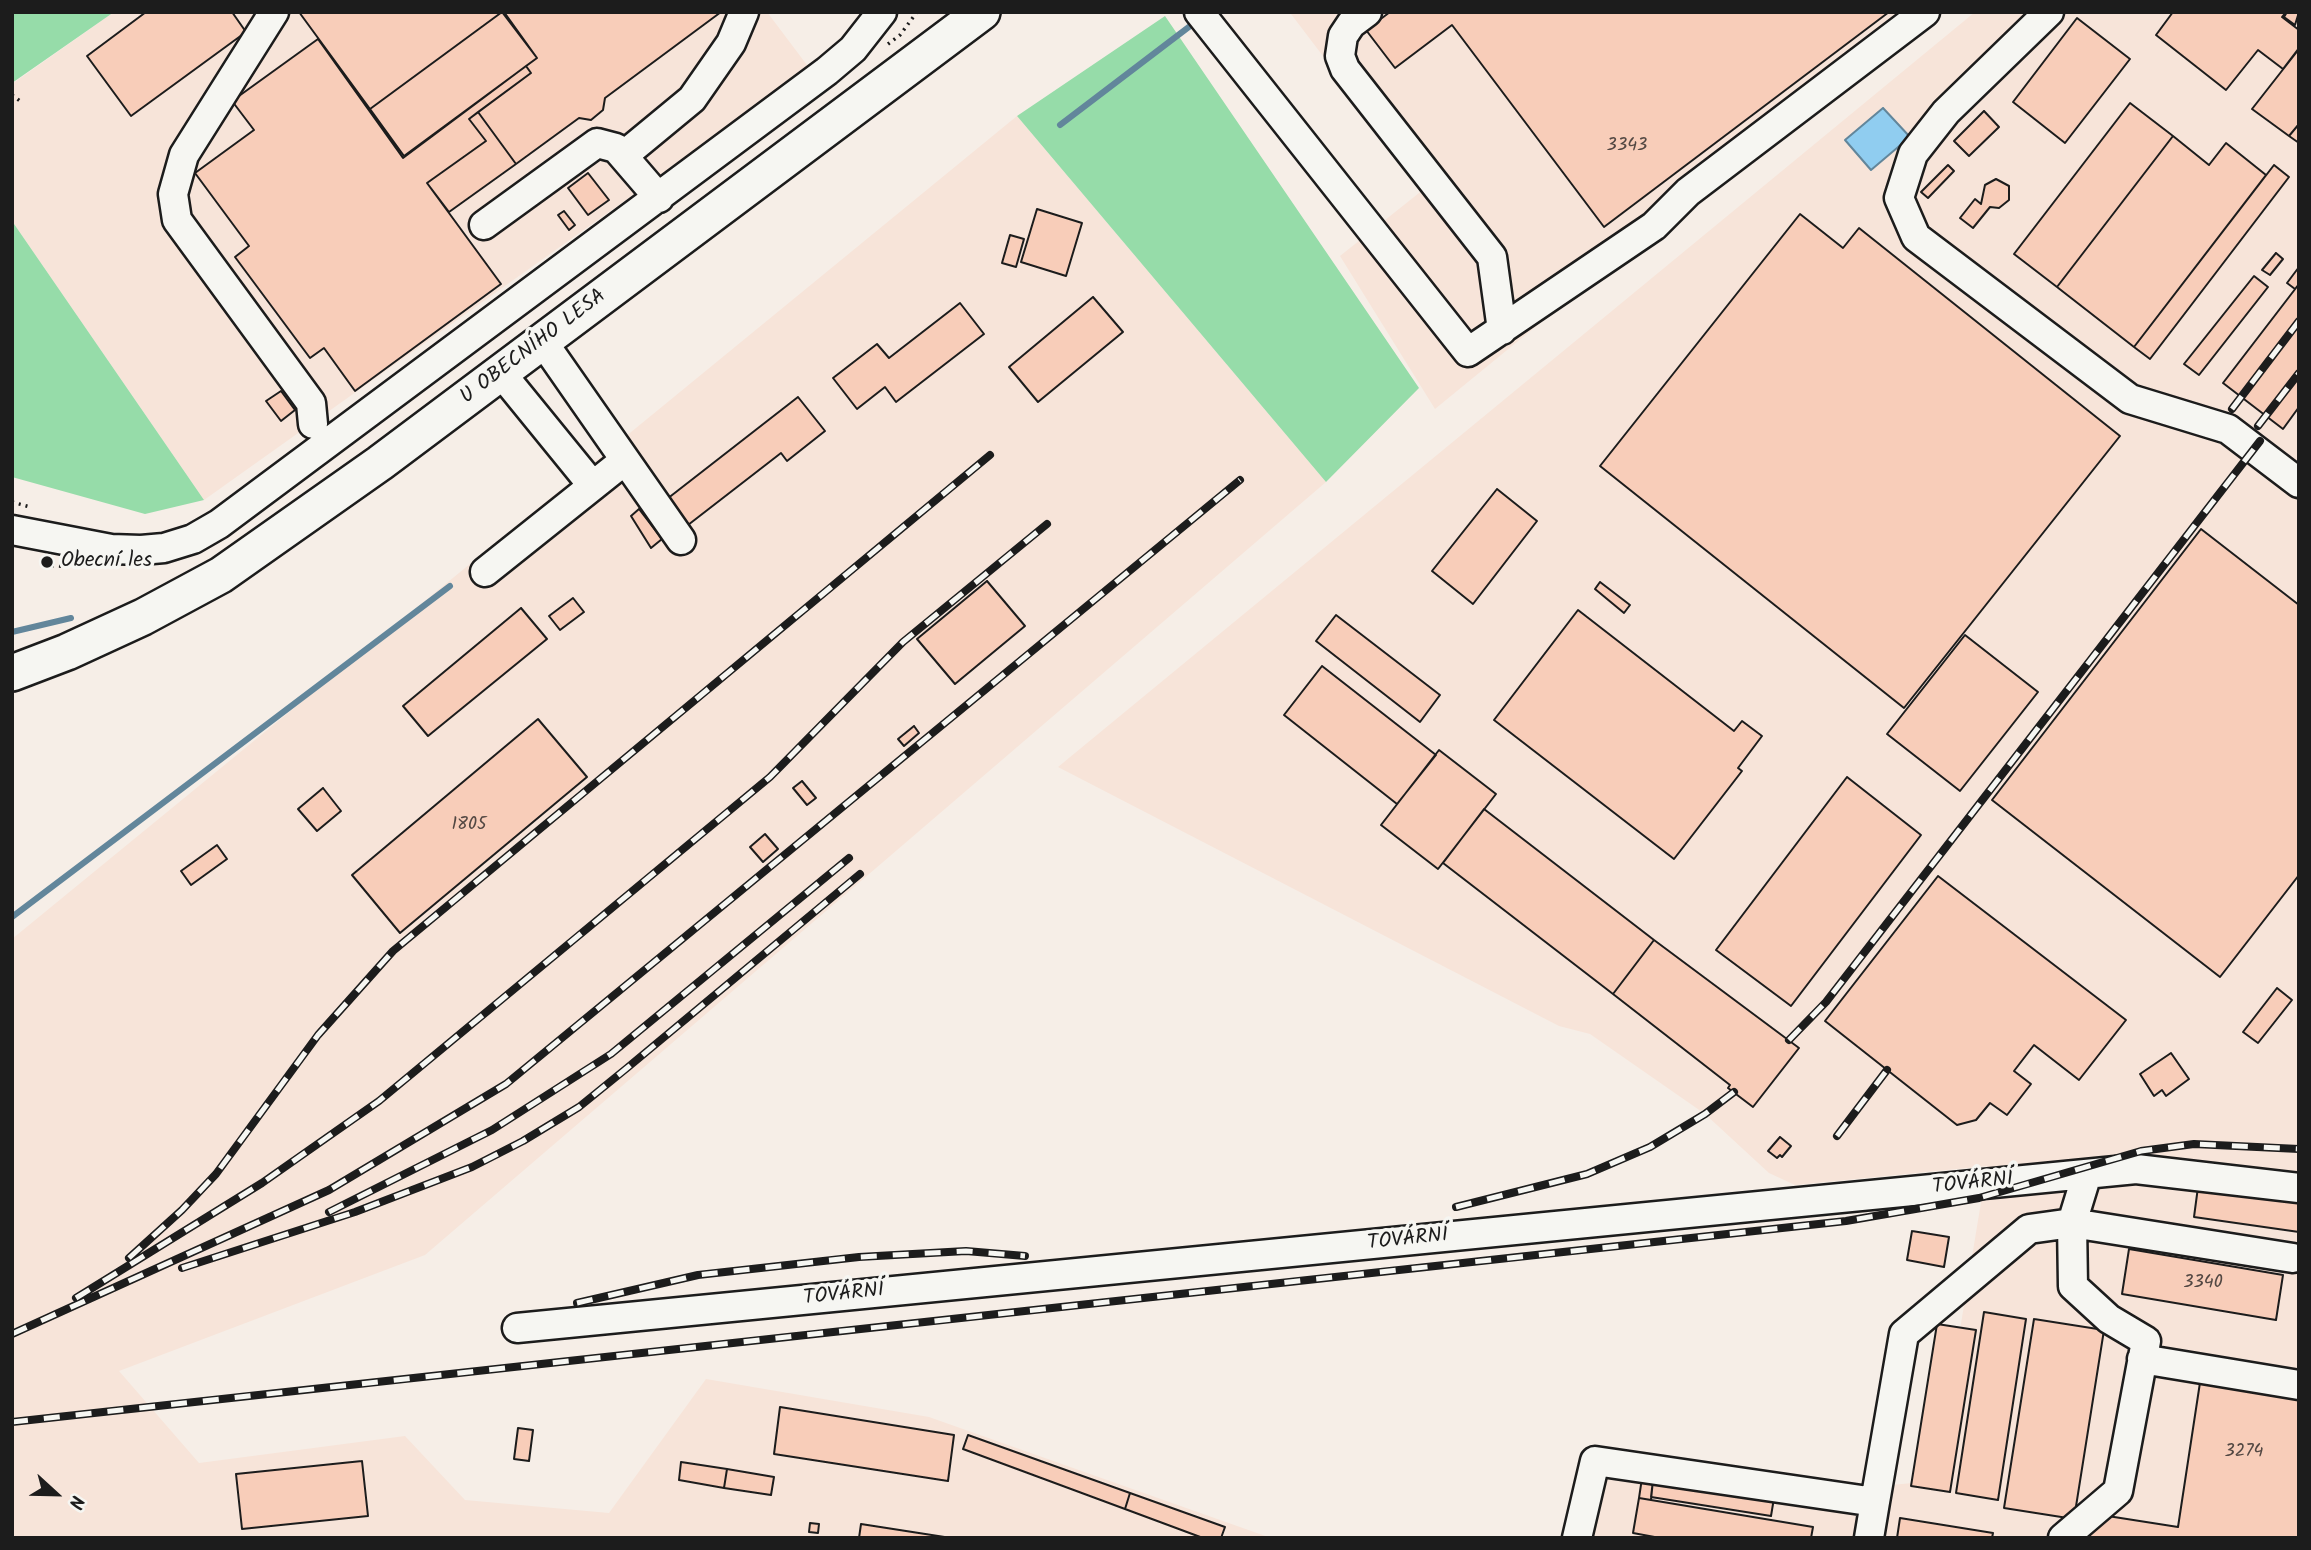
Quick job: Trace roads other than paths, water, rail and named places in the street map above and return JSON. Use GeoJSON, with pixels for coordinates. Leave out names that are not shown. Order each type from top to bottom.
{"type":"FeatureCollection","features":[{"type":"Feature","properties":{"kind":"main road","name":"U OBECNÍHO LESA"},"geometry":{"type":"LineString","coordinates":[[12,673],[67,652],[185,597],[297,524],[982,12]]}},
{"type":"Feature","properties":{"kind":"street"},"geometry":{"type":"LineString","coordinates":[[274,12],[184,156],[173,194],[177,220],[311,403],[313,424]]}},
{"type":"Feature","properties":{"kind":"street"},"geometry":{"type":"LineString","coordinates":[[623,156],[692,99],[731,43],[744,12]]}},
{"type":"Feature","properties":{"kind":"street"},"geometry":{"type":"LineString","coordinates":[[12,530],[131,550],[164,548],[192,539],[245,508],[836,63],[853,48],[882,12]]}},
{"type":"Feature","properties":{"kind":"street"},"geometry":{"type":"LineString","coordinates":[[1367,12],[1351,24],[1343,36],[1340,56],[1345,69],[1492,257],[1502,330]]}},
{"type":"Feature","properties":{"kind":"street"},"geometry":{"type":"LineString","coordinates":[[1205,19],[1468,352],[1643,234],[1688,192],[1925,12]]}},
{"type":"Feature","properties":{"kind":"street"},"geometry":{"type":"LineString","coordinates":[[2049,12],[1946,112],[1913,154],[1899,198],[1916,237],[2130,399],[2228,429],[2299,483]]}},
{"type":"Feature","properties":{"kind":"street"},"geometry":{"type":"LineString","coordinates":[[484,225],[597,143],[616,148],[659,198]]}},
{"type":"Feature","properties":{"kind":"street"},"geometry":{"type":"LineString","coordinates":[[543,342],[681,540]]}},
{"type":"Feature","properties":{"kind":"street"},"geometry":{"type":"LineString","coordinates":[[501,373],[593,486]]}},
{"type":"Feature","properties":{"kind":"street"},"geometry":{"type":"LineString","coordinates":[[485,572],[624,461]]}},
{"type":"Feature","properties":{"kind":"street","name":"TOVÁRNÍ"},"geometry":{"type":"LineString","coordinates":[[517,1328],[2136,1169],[2299,1188]]}},
{"type":"Feature","properties":{"kind":"street"},"geometry":{"type":"LineString","coordinates":[[2063,1538],[2118,1491],[2146,1341],[2109,1319],[2073,1286],[2072,1223],[2087,1174]]}},
{"type":"Feature","properties":{"kind":"street"},"geometry":{"type":"LineString","coordinates":[[1869,1538],[1904,1334],[2029,1229],[2072,1223],[2293,1258]]}},
{"type":"Feature","properties":{"kind":"street"},"geometry":{"type":"LineString","coordinates":[[2142,1359],[2299,1385]]}},
{"type":"Feature","properties":{"kind":"street"},"geometry":{"type":"LineString","coordinates":[[1577,1538],[1595,1461],[1875,1502]]}},
{"type":"Feature","properties":{"kind":"water"},"geometry":{"type":"Polygon","coordinates":[[[1883,108],[1910,137],[1871,170],[1845,140],[1883,108]]]}},
{"type":"Feature","properties":{"kind":"waterway"},"geometry":{"type":"LineString","coordinates":[[1060,125],[1198,20]]}},
{"type":"Feature","properties":{"kind":"waterway"},"geometry":{"type":"LineString","coordinates":[[12,917],[450,586]]}},
{"type":"Feature","properties":{"kind":"waterway"},"geometry":{"type":"LineString","coordinates":[[12,632],[71,618]]}},
{"type":"Feature","properties":{"kind":"railway"},"geometry":{"type":"LineString","coordinates":[[2232,409],[2299,321]]}},
{"type":"Feature","properties":{"kind":"railway"},"geometry":{"type":"LineString","coordinates":[[2258,426],[2299,373]]}},
{"type":"Feature","properties":{"kind":"railway"},"geometry":{"type":"LineString","coordinates":[[1789,1040],[1826,1002],[2260,441]]}},
{"type":"Feature","properties":{"kind":"railway"},"geometry":{"type":"LineString","coordinates":[[129,1258],[182,1210],[216,1174],[318,1035],[393,951],[990,455]]}},
{"type":"Feature","properties":{"kind":"railway"},"geometry":{"type":"LineString","coordinates":[[12,1334],[329,1190],[506,1084],[1240,480]]}},
{"type":"Feature","properties":{"kind":"railway"},"geometry":{"type":"LineString","coordinates":[[76,1298],[262,1183],[379,1101],[770,777],[903,642],[1047,524]]}},
{"type":"Feature","properties":{"kind":"railway"},"geometry":{"type":"LineString","coordinates":[[329,1212],[492,1130],[611,1054],[849,858]]}},
{"type":"Feature","properties":{"kind":"railway"},"geometry":{"type":"LineString","coordinates":[[182,1268],[355,1212],[472,1167],[523,1141],[579,1107],[860,874]]}},
{"type":"Feature","properties":{"kind":"railway"},"geometry":{"type":"LineString","coordinates":[[1837,1136],[1887,1070]]}},
{"type":"Feature","properties":{"kind":"railway"},"geometry":{"type":"LineString","coordinates":[[1456,1207],[1587,1174],[1650,1147],[1705,1114],[1734,1092]]}},
{"type":"Feature","properties":{"kind":"railway"},"geometry":{"type":"LineString","coordinates":[[12,1422],[1846,1221],[1979,1198],[2141,1151],[2194,1144],[2299,1149]]}},
{"type":"Feature","properties":{"kind":"railway"},"geometry":{"type":"LineString","coordinates":[[577,1303],[698,1275],[859,1257],[966,1251],[1025,1256]]}},
{"type":"Feature","properties":{"kind":"place","name":"Obecní les"},"geometry":{"type":"Point","coordinates":[47,562]}}]}
